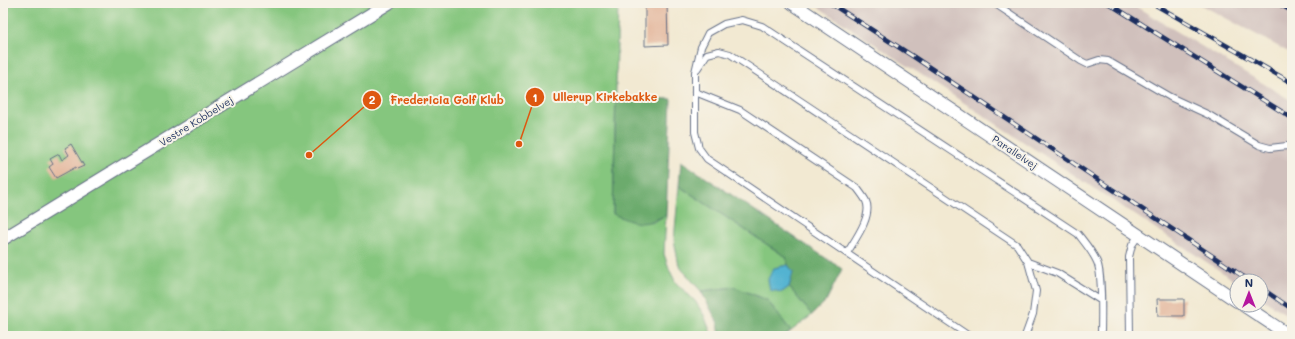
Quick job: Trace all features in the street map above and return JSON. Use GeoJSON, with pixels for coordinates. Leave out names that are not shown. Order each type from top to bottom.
{"type":"FeatureCollection","features":[{"type":"Feature","properties":{"kind":"street","name":"Vestre Kobbelvej"},"geometry":{"type":"LineString","coordinates":[[3,239],[389,3]]}},
{"type":"Feature","properties":{"kind":"street","name":"Parallelvej"},"geometry":{"type":"LineString","coordinates":[[792,3],[1229,296]]}},
{"type":"Feature","properties":{"kind":"street"},"geometry":{"type":"LineString","coordinates":[[1253,313],[1265,323],[1290,336]]}},
{"type":"Feature","properties":{"kind":"lane"},"geometry":{"type":"LineString","coordinates":[[994,3],[1087,64],[1099,60],[1108,61],[1170,97],[1209,115],[1259,145],[1270,148],[1287,146],[1292,147]]}},
{"type":"Feature","properties":{"kind":"lane"},"geometry":{"type":"LineString","coordinates":[[969,336],[707,159],[699,148],[694,132],[695,72],[701,47],[708,33],[724,24],[742,20],[762,26],[1078,234],[1089,247],[1098,264],[1101,336]]}},
{"type":"Feature","properties":{"kind":"lane"},"geometry":{"type":"LineString","coordinates":[[695,72],[707,54],[719,51],[730,54],[1016,245],[1028,262],[1036,291],[1033,314],[1025,336]]}},
{"type":"Feature","properties":{"kind":"lane"},"geometry":{"type":"LineString","coordinates":[[695,92],[740,110],[857,188],[867,202],[867,217],[859,235],[847,254]]}},
{"type":"Feature","properties":{"kind":"lane"},"geometry":{"type":"LineString","coordinates":[[1130,336],[1129,257],[1132,245],[1139,235]]}},
{"type":"Feature","properties":{"kind":"lane"},"geometry":{"type":"LineString","coordinates":[[1028,262],[1057,273],[1100,300]]}},
{"type":"Feature","properties":{"kind":"shaded area"},"geometry":{"type":"Polygon","coordinates":[[[812,3],[1130,3],[1292,101],[1292,318],[1269,303],[1269,273],[1229,273],[1229,277],[812,3]]]}},
{"type":"Feature","properties":{"kind":"shaded area"},"geometry":{"type":"Polygon","coordinates":[[[1198,3],[1292,3],[1292,54],[1198,3]]]}},
{"type":"Feature","properties":{"kind":"green space"},"geometry":{"type":"Polygon","coordinates":[[[3,3],[618,3],[613,213],[653,222],[666,215],[664,254],[670,271],[676,283],[695,301],[704,315],[712,336],[3,336],[3,3]]]}},
{"type":"Feature","properties":{"kind":"green space"},"geometry":{"type":"Polygon","coordinates":[[[616,97],[671,99],[666,215],[645,223],[634,222],[613,214],[616,97]]]}},
{"type":"Feature","properties":{"kind":"green space"},"geometry":{"type":"Polygon","coordinates":[[[681,161],[842,269],[826,301],[812,315],[789,287],[793,272],[788,265],[786,257],[679,186],[681,161]]]}},
{"type":"Feature","properties":{"kind":"green space"},"geometry":{"type":"Polygon","coordinates":[[[679,186],[786,257],[788,265],[774,268],[782,292],[789,287],[812,315],[791,331],[767,300],[734,287],[701,291],[679,266],[674,240],[679,186]]]}},
{"type":"Feature","properties":{"kind":"green space"},"geometry":{"type":"Polygon","coordinates":[[[734,287],[767,300],[791,331],[785,336],[720,336],[718,323],[701,291],[734,287]]]}},
{"type":"Feature","properties":{"kind":"water"},"geometry":{"type":"Polygon","coordinates":[[[788,265],[793,272],[789,287],[782,292],[770,290],[768,279],[774,268],[788,265]]]}},
{"type":"Feature","properties":{"kind":"building"},"geometry":{"type":"Polygon","coordinates":[[[645,3],[667,3],[668,45],[645,46],[645,3]]]}},
{"type":"Feature","properties":{"kind":"building"},"geometry":{"type":"Polygon","coordinates":[[[71,144],[84,166],[77,169],[76,167],[56,178],[49,167],[53,164],[50,159],[59,154],[62,160],[69,155],[65,148],[71,144]]]}},
{"type":"Feature","properties":{"kind":"building"},"geometry":{"type":"Polygon","coordinates":[[[1157,299],[1184,299],[1184,316],[1158,316],[1157,299]]]}},
{"type":"Feature","properties":{"kind":"railway"},"geometry":{"type":"LineString","coordinates":[[830,3],[914,57],[1238,273]]}},
{"type":"Feature","properties":{"kind":"railway"},"geometry":{"type":"LineString","coordinates":[[1108,3],[1292,118]]}},
{"type":"Feature","properties":{"kind":"railway"},"geometry":{"type":"LineString","coordinates":[[1152,3],[1292,83]]}},
{"type":"Feature","properties":{"kind":"railway"},"geometry":{"type":"LineString","coordinates":[[1277,3],[1292,11]]}},
{"type":"Feature","properties":{"kind":"railway"},"geometry":{"type":"LineString","coordinates":[[1269,293],[1292,309]]}},
{"type":"Feature","properties":{"kind":"place","name":"Ullerup Kirkebakke"},"geometry":{"type":"Point","coordinates":[519,144]}},
{"type":"Feature","properties":{"kind":"place","name":"Fredericia Golf Klub"},"geometry":{"type":"Point","coordinates":[309,155]}}]}
